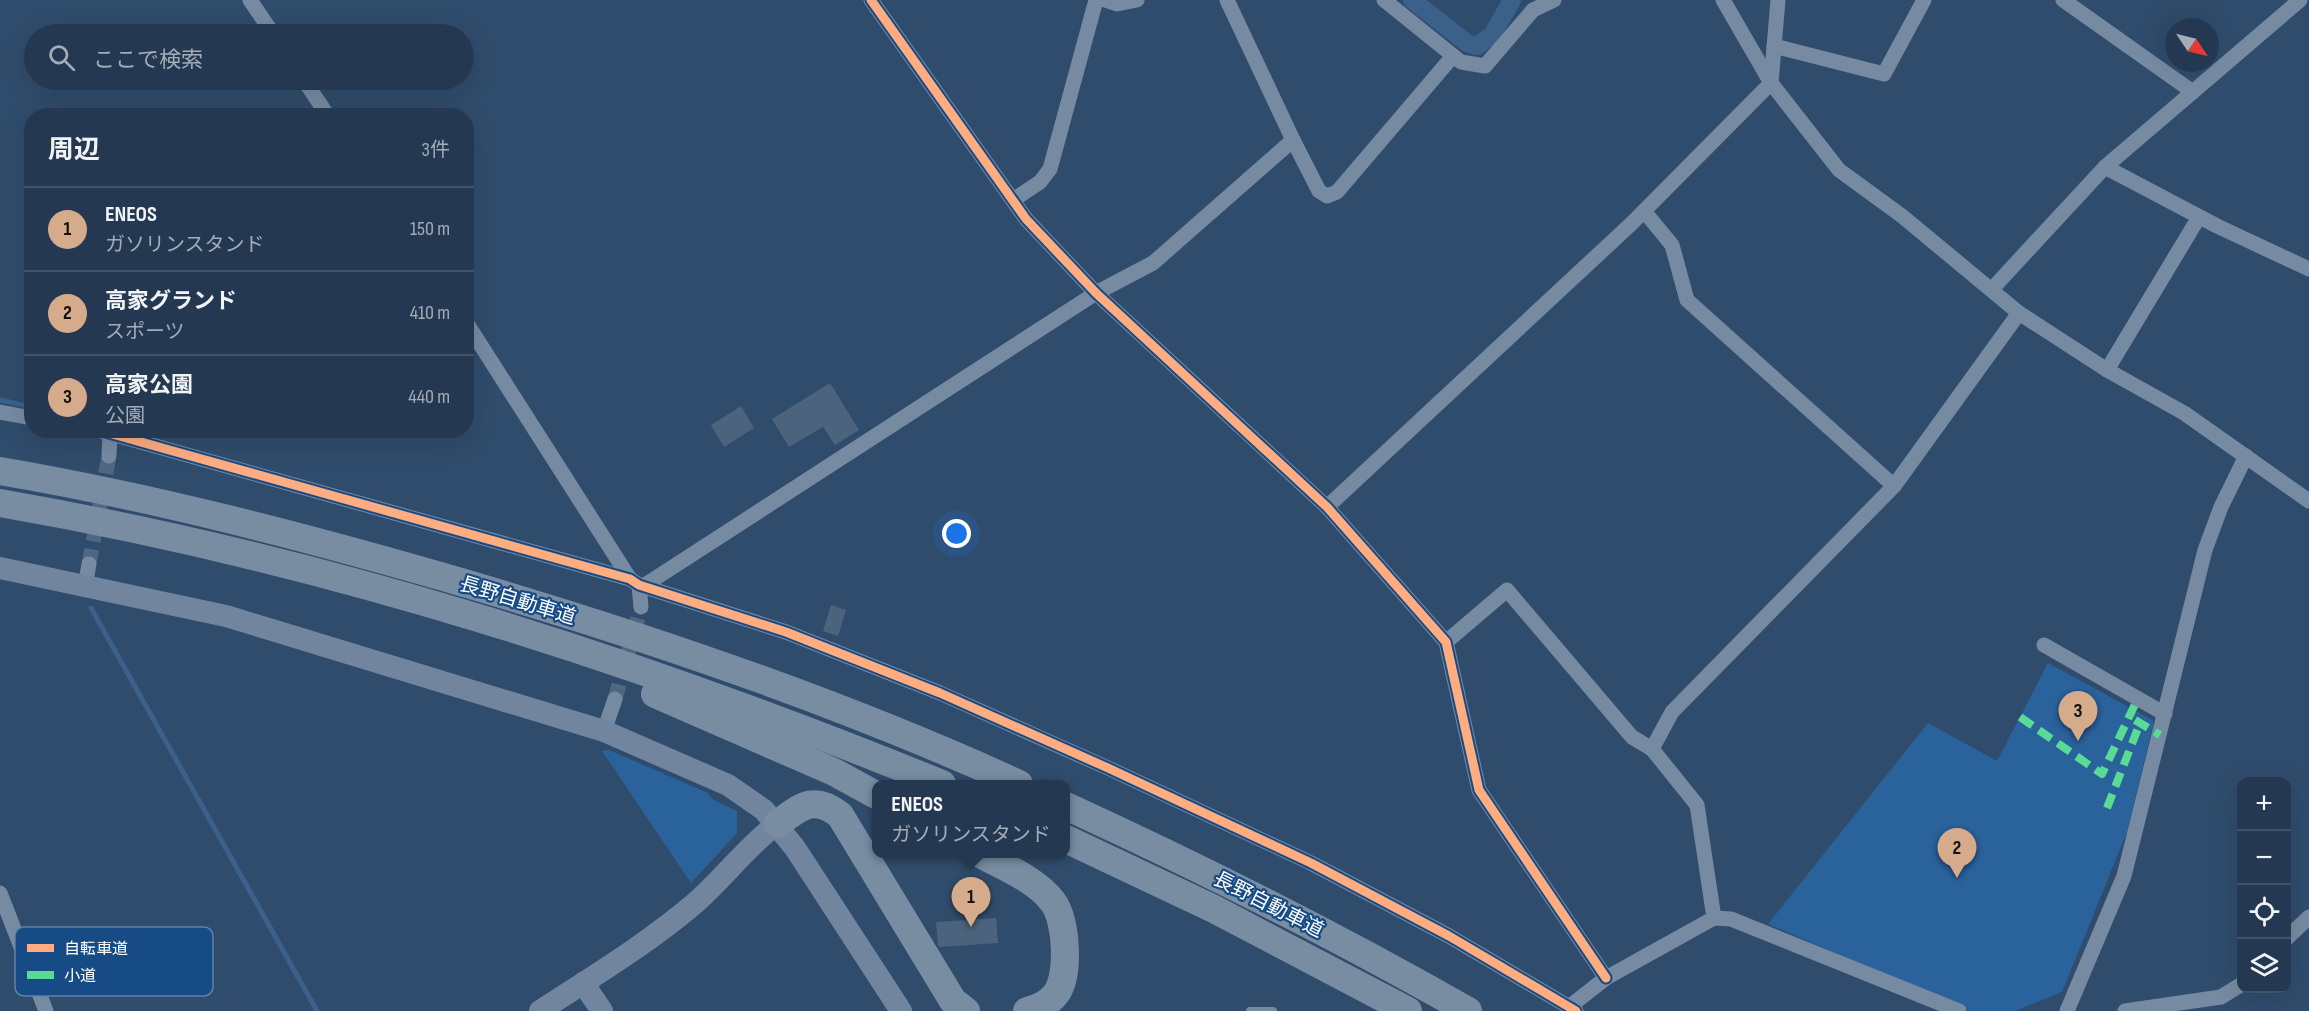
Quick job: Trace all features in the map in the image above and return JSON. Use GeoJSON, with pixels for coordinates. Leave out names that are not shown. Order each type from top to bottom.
{"type":"FeatureCollection","features":[{"type":"Feature","properties":{"kind":"highway","name":"長野自動車道"},"geometry":{"type":"LineString","coordinates":[[0,471],[231,520],[510,596],[766,682],[858,716],[1010,780]]}},
{"type":"Feature","properties":{"kind":"highway","name":"長野自動車道"},"geometry":{"type":"LineString","coordinates":[[0,502],[123,525],[362,585],[501,625],[628,665],[757,711],[932,780]]}},
{"type":"Feature","properties":{"kind":"highway"},"geometry":{"type":"LineString","coordinates":[[362,585],[494,639],[650,692],[834,772],[872,793]]}},
{"type":"Feature","properties":{"kind":"highway"},"geometry":{"type":"LineString","coordinates":[[777,824],[813,803],[822,803],[840,815],[959,1008]]}},
{"type":"Feature","properties":{"kind":"highway","name":"長野自動車道"},"geometry":{"type":"LineString","coordinates":[[1070,808],[1252,894],[1369,954],[1468,1011]]}},
{"type":"Feature","properties":{"kind":"highway","name":"長野自動車道"},"geometry":{"type":"LineString","coordinates":[[1070,841],[1214,909],[1408,1011]]}},
{"type":"Feature","properties":{"kind":"highway"},"geometry":{"type":"LineString","coordinates":[[987,858],[1040,889],[1059,911],[1063,923],[1064,973],[1056,999],[1027,1011]]}},
{"type":"Feature","properties":{"kind":"street"},"geometry":{"type":"LineString","coordinates":[[250,0],[266,24]]}},
{"type":"Feature","properties":{"kind":"street"},"geometry":{"type":"LineString","coordinates":[[871,0],[1026,219],[1096,293],[1327,507],[1446,642],[1479,790],[1606,978]]}},
{"type":"Feature","properties":{"kind":"street"},"geometry":{"type":"LineString","coordinates":[[1012,200],[1040,182],[1050,169],[1096,0]]}},
{"type":"Feature","properties":{"kind":"street"},"geometry":{"type":"LineString","coordinates":[[1105,0],[1117,4],[1137,0]]}},
{"type":"Feature","properties":{"kind":"street"},"geometry":{"type":"LineString","coordinates":[[1227,0],[1319,191],[1327,195],[1337,192],[1453,56]]}},
{"type":"Feature","properties":{"kind":"street"},"geometry":{"type":"LineString","coordinates":[[1384,0],[1461,62],[1485,66],[1533,10],[1554,0]]}},
{"type":"Feature","properties":{"kind":"street"},"geometry":{"type":"LineString","coordinates":[[1723,0],[1771,83],[1839,170],[1902,216],[2019,313],[2107,370],[2184,413],[2309,501]]}},
{"type":"Feature","properties":{"kind":"street"},"geometry":{"type":"LineString","coordinates":[[1327,507],[1644,211],[1771,83],[1778,0]]}},
{"type":"Feature","properties":{"kind":"street"},"geometry":{"type":"LineString","coordinates":[[1774,46],[1884,74],[1924,0]]}},
{"type":"Feature","properties":{"kind":"street"},"geometry":{"type":"LineString","coordinates":[[2063,0],[2193,92]]}},
{"type":"Feature","properties":{"kind":"street"},"geometry":{"type":"LineString","coordinates":[[1992,290],[2105,167],[2300,0]]}},
{"type":"Feature","properties":{"kind":"street"},"geometry":{"type":"LineString","coordinates":[[311,90],[323,108]]}},
{"type":"Feature","properties":{"kind":"street"},"geometry":{"type":"LineString","coordinates":[[638,583],[1096,293],[1153,264],[1293,140]]}},
{"type":"Feature","properties":{"kind":"street"},"geometry":{"type":"LineString","coordinates":[[2105,167],[2199,217],[2309,269]]}},
{"type":"Feature","properties":{"kind":"street"},"geometry":{"type":"LineString","coordinates":[[1644,211],[1672,245],[1688,300],[1894,486]]}},
{"type":"Feature","properties":{"kind":"street"},"geometry":{"type":"LineString","coordinates":[[2107,370],[2199,217]]}},
{"type":"Feature","properties":{"kind":"street"},"geometry":{"type":"LineString","coordinates":[[1652,750],[1672,712],[1894,486],[2019,313]]}},
{"type":"Feature","properties":{"kind":"street"},"geometry":{"type":"LineString","coordinates":[[474,334],[638,583],[641,607]]}},
{"type":"Feature","properties":{"kind":"street"},"geometry":{"type":"LineString","coordinates":[[0,412],[24,416]]}},
{"type":"Feature","properties":{"kind":"street"},"geometry":{"type":"LineString","coordinates":[[105,438],[109,456]]}},
{"type":"Feature","properties":{"kind":"street"},"geometry":{"type":"LineString","coordinates":[[125,438],[638,583],[786,632],[940,693],[1108,768],[1311,863],[1449,936],[1572,1009],[1606,978],[1714,918],[1731,919],[1959,1011]]}},
{"type":"Feature","properties":{"kind":"street"},"geometry":{"type":"LineString","coordinates":[[2067,1011],[2124,876],[2205,550],[2221,507],[2246,456]]}},
{"type":"Feature","properties":{"kind":"street"},"geometry":{"type":"LineString","coordinates":[[85,587],[89,564]]}},
{"type":"Feature","properties":{"kind":"street"},"geometry":{"type":"LineString","coordinates":[[0,568],[226,616],[604,730],[728,785],[764,810],[777,824],[801,856],[901,1011]]}},
{"type":"Feature","properties":{"kind":"street"},"geometry":{"type":"LineString","coordinates":[[1446,642],[1507,590],[1632,737],[1652,750],[1697,805],[1714,918]]}},
{"type":"Feature","properties":{"kind":"street"},"geometry":{"type":"LineString","coordinates":[[2044,645],[2165,714]]}},
{"type":"Feature","properties":{"kind":"street"},"geometry":{"type":"LineString","coordinates":[[604,730],[615,699]]}},
{"type":"Feature","properties":{"kind":"street"},"geometry":{"type":"LineString","coordinates":[[540,1011],[671,924],[722,877],[746,850],[777,824]]}},
{"type":"Feature","properties":{"kind":"street"},"geometry":{"type":"LineString","coordinates":[[0,893],[15,931]]}},
{"type":"Feature","properties":{"kind":"street"},"geometry":{"type":"LineString","coordinates":[[2291,934],[2309,917]]}},
{"type":"Feature","properties":{"kind":"street"},"geometry":{"type":"LineString","coordinates":[[583,983],[602,1011]]}},
{"type":"Feature","properties":{"kind":"street"},"geometry":{"type":"LineString","coordinates":[[2125,1011],[2221,997],[2237,987]]}},
{"type":"Feature","properties":{"kind":"street"},"geometry":{"type":"LineString","coordinates":[[40,996],[46,1011]]}},
{"type":"Feature","properties":{"kind":"lane"},"geometry":{"type":"LineString","coordinates":[[1250,1011],[1273,1011]]}},
{"type":"Feature","properties":{"kind":"shaded area"},"geometry":{"type":"Polygon","coordinates":[[[2048,663],[2154,721],[2127,832],[2062,992],[2015,1011],[1970,1011],[1768,924],[1928,723],[1997,761],[2048,663]]]}},
{"type":"Feature","properties":{"kind":"shaded area"},"geometry":{"type":"Polygon","coordinates":[[[609,750],[708,793],[712,799],[737,811],[737,833],[691,883],[602,751],[609,750]]]}},
{"type":"Feature","properties":{"kind":"building"},"geometry":{"type":"Polygon","coordinates":[[[830,383],[859,430],[835,445],[823,427],[789,447],[772,419],[830,383]]]}},
{"type":"Feature","properties":{"kind":"building"},"geometry":{"type":"Polygon","coordinates":[[[741,406],[754,428],[724,447],[711,425],[741,406]]]}},
{"type":"Feature","properties":{"kind":"building"},"geometry":{"type":"Polygon","coordinates":[[[831,605],[846,610],[838,636],[823,631],[831,605]]]}},
{"type":"Feature","properties":{"kind":"building"},"geometry":{"type":"Polygon","coordinates":[[[996,918],[998,943],[939,947],[936,922],[996,918]]]}},
{"type":"Feature","properties":{"kind":"waterway"},"geometry":{"type":"LineString","coordinates":[[1412,0],[1467,43],[1477,46],[1492,35],[1512,0]]}},
{"type":"Feature","properties":{"kind":"waterway"},"geometry":{"type":"LineString","coordinates":[[0,400],[24,405]]}},
{"type":"Feature","properties":{"kind":"waterway"},"geometry":{"type":"LineString","coordinates":[[91,608],[317,1011]]}},
{"type":"Feature","properties":{"kind":"tunnel"},"geometry":{"type":"LineString","coordinates":[[89,564],[109,456]]}},
{"type":"Feature","properties":{"kind":"tunnel"},"geometry":{"type":"LineString","coordinates":[[615,699],[641,607]]}},
{"type":"Feature","properties":{"kind":"marked path"},"geometry":{"type":"LineString","coordinates":[[2020,717],[2102,774],[2138,698]]}},
{"type":"Feature","properties":{"kind":"marked path"},"geometry":{"type":"LineString","coordinates":[[2135,720],[2160,735]]}},
{"type":"Feature","properties":{"kind":"marked path"},"geometry":{"type":"LineString","coordinates":[[2107,808],[2140,723]]}},
{"type":"Feature","properties":{"kind":"cycle path"},"geometry":{"type":"LineString","coordinates":[[871,0],[1026,219],[1096,293],[1327,507],[1446,642],[1479,790],[1606,978]]}},
{"type":"Feature","properties":{"kind":"cycle path"},"geometry":{"type":"LineString","coordinates":[[127,438],[630,579],[639,585],[786,632],[940,693],[1108,768],[1311,863],[1449,936],[1576,1011]]}},
{"type":"Feature","properties":{"kind":"place","name":"高家公園"},"geometry":{"type":"Point","coordinates":[2078,741]}},
{"type":"Feature","properties":{"kind":"place","name":"高家グランド"},"geometry":{"type":"Point","coordinates":[1957,878]}},
{"type":"Feature","properties":{"kind":"place","name":"ENEOS"},"geometry":{"type":"Point","coordinates":[971,927]}}]}
